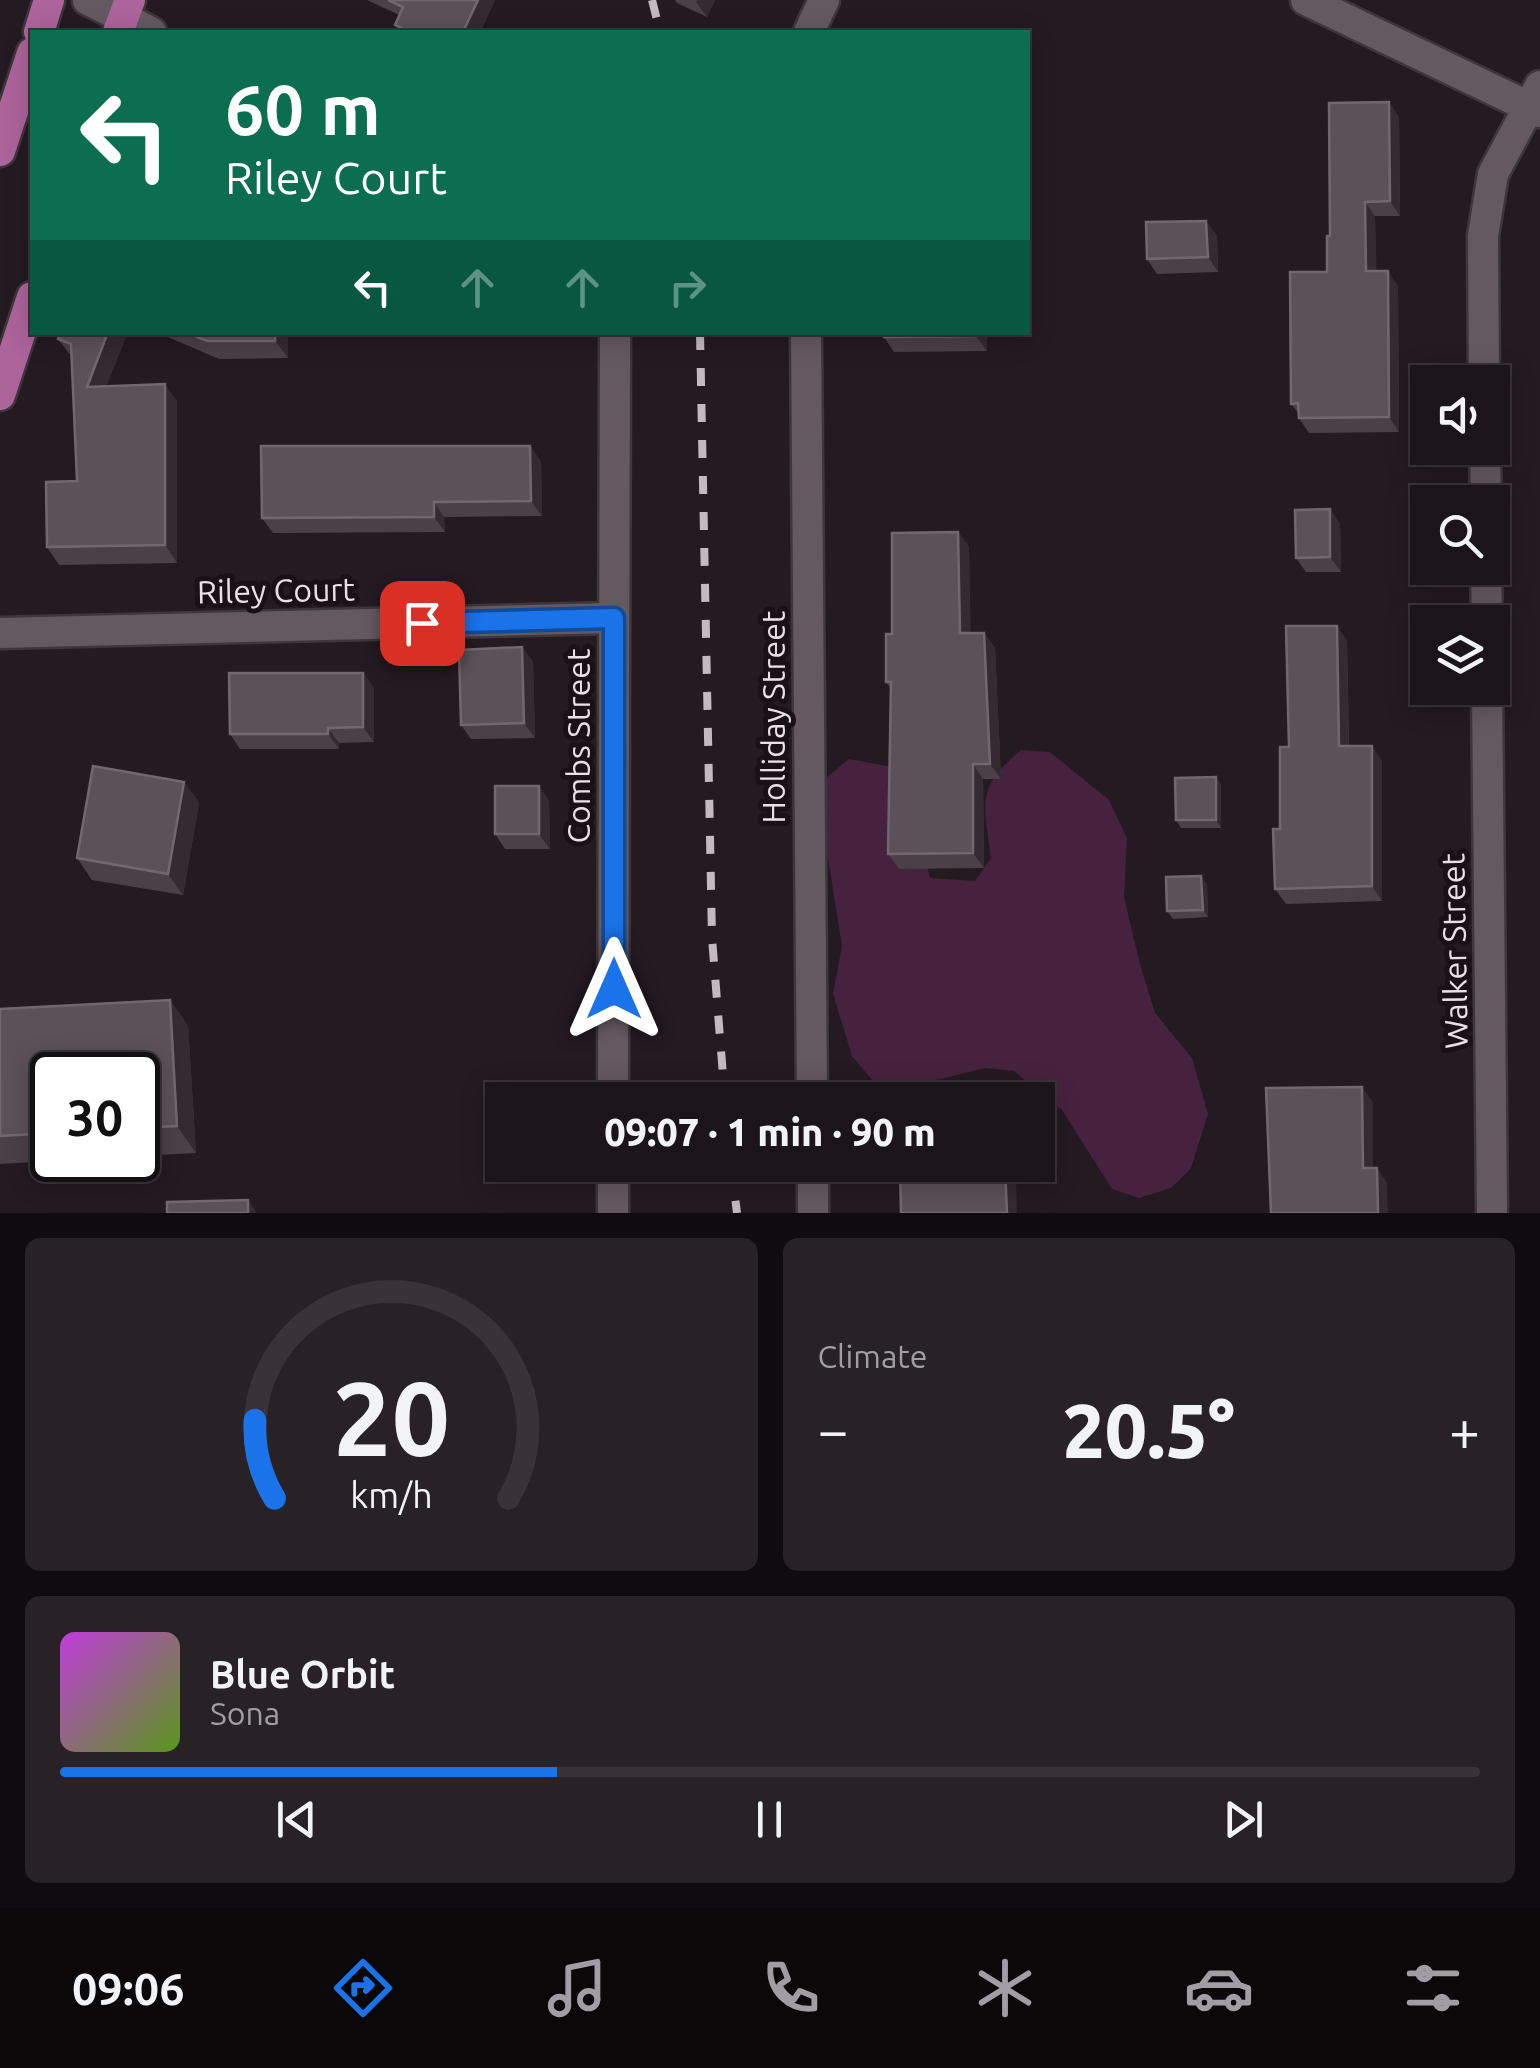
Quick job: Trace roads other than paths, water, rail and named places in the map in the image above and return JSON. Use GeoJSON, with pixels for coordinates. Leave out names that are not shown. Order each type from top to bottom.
{"type":"FeatureCollection","features":[{"type":"Feature","properties":{"kind":"main road"},"geometry":{"type":"LineString","coordinates":[[40,30],[49,0]]}},
{"type":"Feature","properties":{"kind":"main road"},"geometry":{"type":"LineString","coordinates":[[0,151],[30,58]]}},
{"type":"Feature","properties":{"kind":"main road"},"geometry":{"type":"LineString","coordinates":[[0,395],[30,303]]}},
{"type":"Feature","properties":{"kind":"street"},"geometry":{"type":"LineString","coordinates":[[88,0],[147,30]]}},
{"type":"Feature","properties":{"kind":"street"},"geometry":{"type":"LineString","coordinates":[[810,30],[824,0]]}},
{"type":"Feature","properties":{"kind":"street"},"geometry":{"type":"LineString","coordinates":[[1306,0],[1537,102],[1493,174],[1483,236],[1484,365]]}},
{"type":"Feature","properties":{"kind":"street","name":"Combs Street"},"geometry":{"type":"LineString","coordinates":[[613,1082],[615,335]]}},
{"type":"Feature","properties":{"kind":"street","name":"Holliday Street"},"geometry":{"type":"LineString","coordinates":[[806,335],[812,1082]]}},
{"type":"Feature","properties":{"kind":"street","name":"Riley Court"},"geometry":{"type":"LineString","coordinates":[[0,633],[614,618]]}},
{"type":"Feature","properties":{"kind":"street","name":"Walker Street"},"geometry":{"type":"LineString","coordinates":[[1488,705],[1492,1213]]}},
{"type":"Feature","properties":{"kind":"street"},"geometry":{"type":"LineString","coordinates":[[613,1182],[614,1213]]}},
{"type":"Feature","properties":{"kind":"street"},"geometry":{"type":"LineString","coordinates":[[813,1182],[813,1213]]}},
{"type":"Feature","properties":{"kind":"railway"},"geometry":{"type":"LineString","coordinates":[[652,0],[660,30]]}},
{"type":"Feature","properties":{"kind":"railway"},"geometry":{"type":"LineString","coordinates":[[700,335],[712,938],[724,1082]]}},
{"type":"Feature","properties":{"kind":"railway"},"geometry":{"type":"LineString","coordinates":[[733,1182],[737,1213]]}}]}
